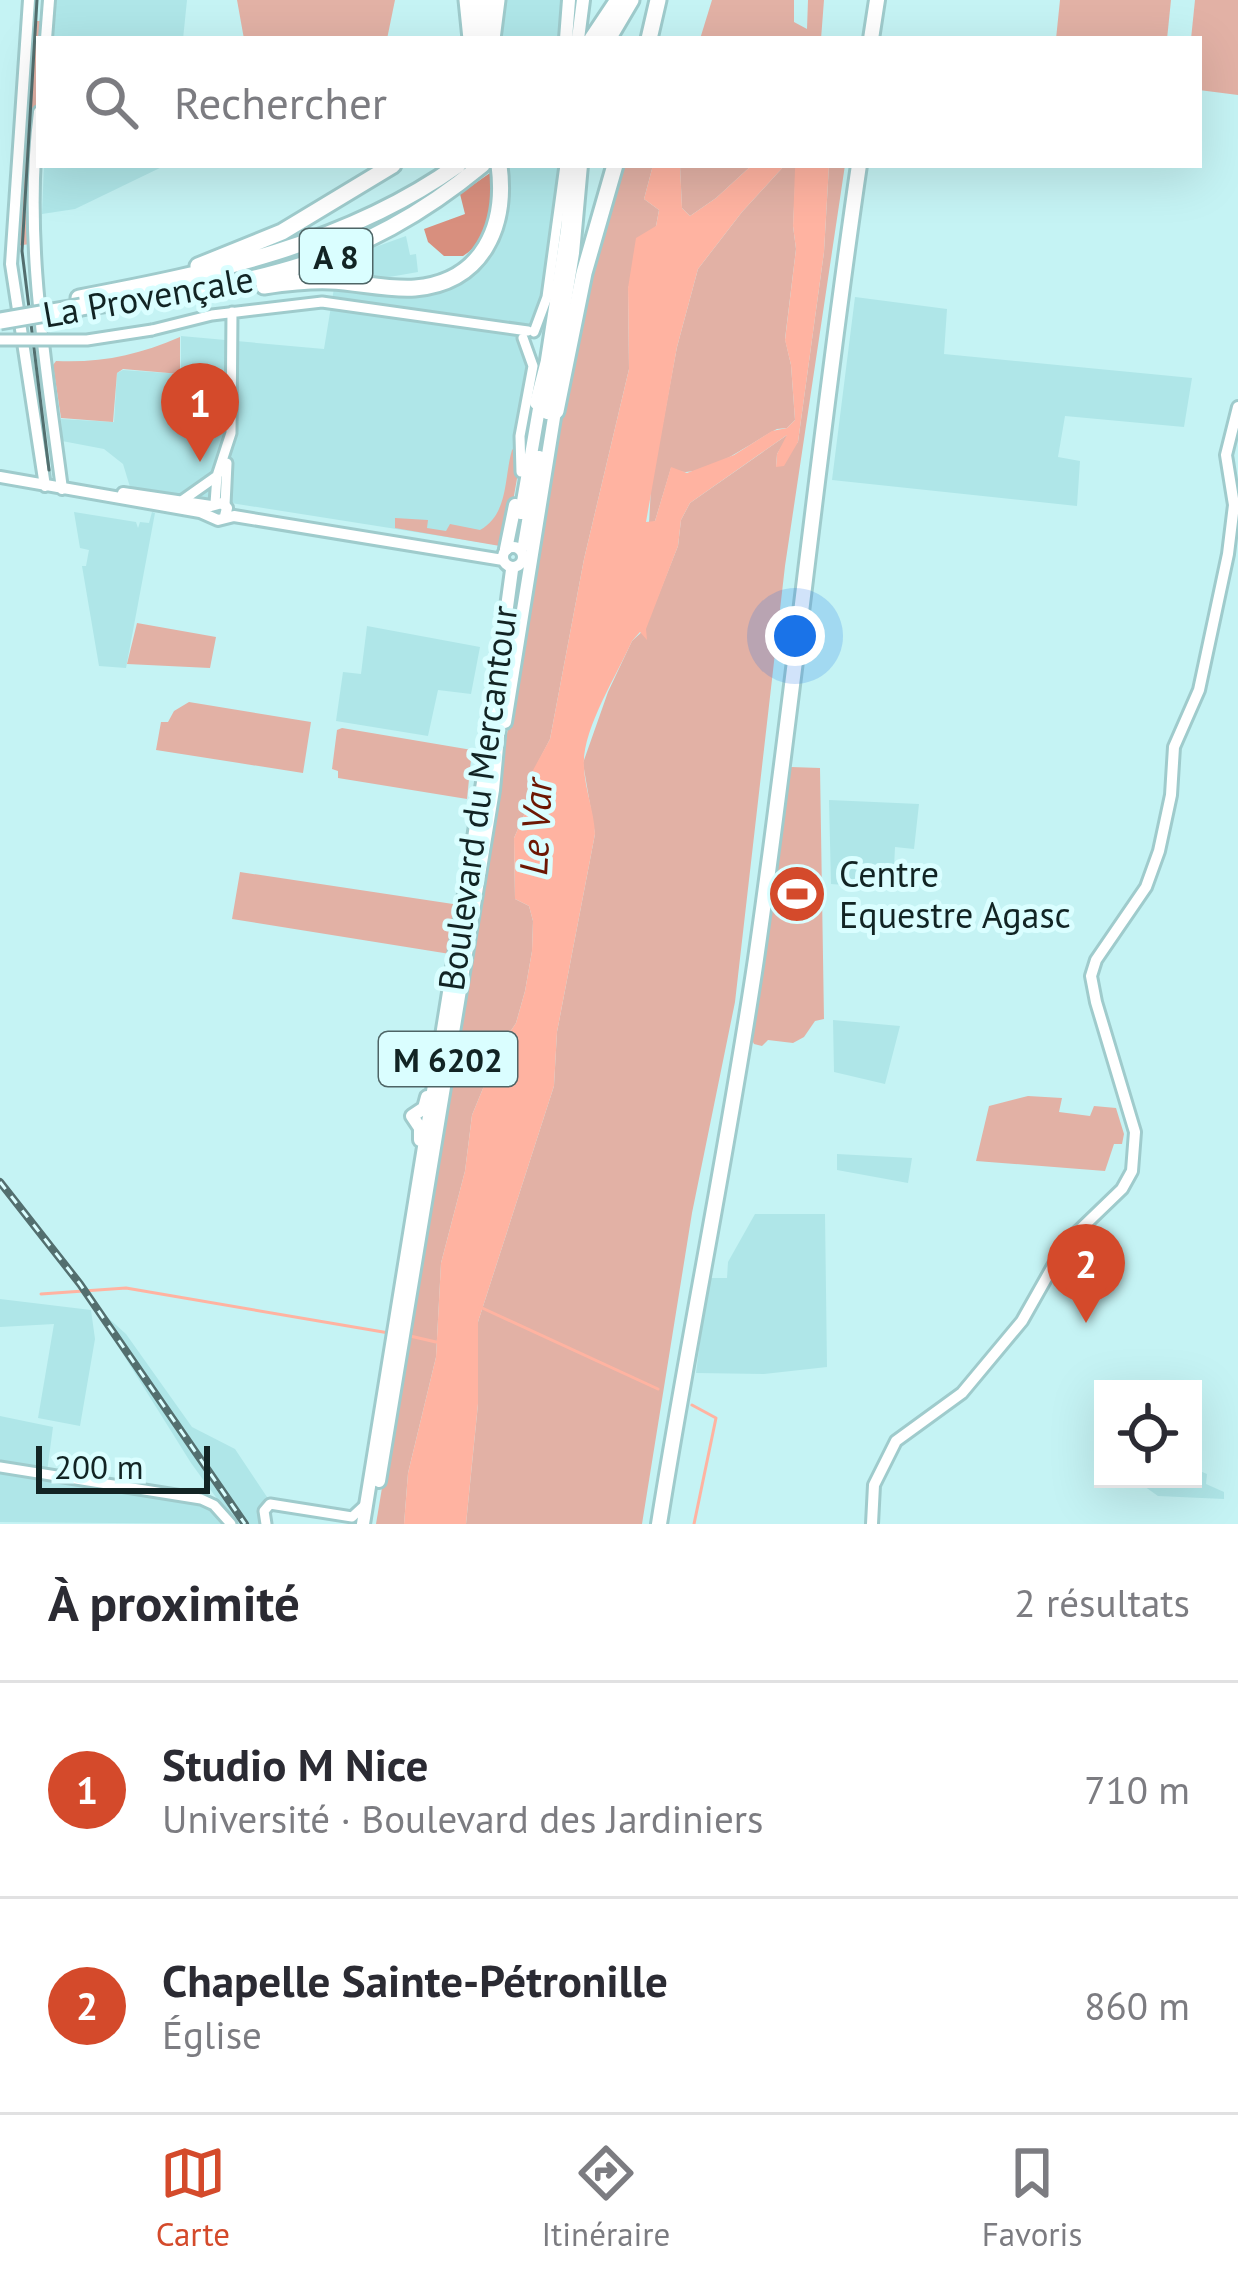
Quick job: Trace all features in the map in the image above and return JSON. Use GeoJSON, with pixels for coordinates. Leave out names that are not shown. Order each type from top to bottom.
{"type":"FeatureCollection","features":[{"type":"Feature","properties":{"kind":"highway"},"geometry":{"type":"LineString","coordinates":[[467,0],[471,36]]}},
{"type":"Feature","properties":{"kind":"highway"},"geometry":{"type":"LineString","coordinates":[[482,0],[483,36]]}},
{"type":"Feature","properties":{"kind":"highway"},"geometry":{"type":"LineString","coordinates":[[492,36],[497,0]]}},
{"type":"Feature","properties":{"kind":"highway"},"geometry":{"type":"LineString","coordinates":[[594,36],[618,0]]}},
{"type":"Feature","properties":{"kind":"highway"},"geometry":{"type":"LineString","coordinates":[[610,36],[631,0]]}},
{"type":"Feature","properties":{"kind":"highway"},"geometry":{"type":"LineString","coordinates":[[650,36],[658,0]]}},
{"type":"Feature","properties":{"kind":"highway"},"geometry":{"type":"LineString","coordinates":[[875,36],[881,0]]}},
{"type":"Feature","properties":{"kind":"highway"},"geometry":{"type":"LineString","coordinates":[[133,287],[282,232],[387,168]]}},
{"type":"Feature","properties":{"kind":"highway","name":"La Provençale"},"geometry":{"type":"LineString","coordinates":[[0,321],[227,268],[318,238],[376,213],[453,168]]}},
{"type":"Feature","properties":{"kind":"highway","name":"La Provençale"},"geometry":{"type":"LineString","coordinates":[[0,310],[177,293],[288,272],[338,255],[409,218],[478,168]]}},
{"type":"Feature","properties":{"kind":"highway"},"geometry":{"type":"LineString","coordinates":[[177,293],[316,281],[415,288],[448,279],[478,260],[493,239],[502,208],[499,168]]}},
{"type":"Feature","properties":{"kind":"highway"},"geometry":{"type":"LineString","coordinates":[[556,411],[584,273],[614,168]]}},
{"type":"Feature","properties":{"kind":"highway"},"geometry":{"type":"LineString","coordinates":[[655,1524],[733,1110],[756,955],[855,168]]}},
{"type":"Feature","properties":{"kind":"main road"},"geometry":{"type":"LineString","coordinates":[[29,0],[11,264],[45,483]]}},
{"type":"Feature","properties":{"kind":"main road"},"geometry":{"type":"LineString","coordinates":[[46,36],[50,0]]}},
{"type":"Feature","properties":{"kind":"main road"},"geometry":{"type":"LineString","coordinates":[[566,36],[568,0]]}},
{"type":"Feature","properties":{"kind":"main road"},"geometry":{"type":"LineString","coordinates":[[578,36],[583,0]]}},
{"type":"Feature","properties":{"kind":"main road"},"geometry":{"type":"LineString","coordinates":[[37,168],[34,231],[61,486]]}},
{"type":"Feature","properties":{"kind":"main road","name":"Boulevard du Mercantour"},"geometry":{"type":"LineString","coordinates":[[553,354],[569,168]]}},
{"type":"Feature","properties":{"kind":"main road","name":"Boulevard du Mercantour"},"geometry":{"type":"LineString","coordinates":[[367,1524],[421,1164],[419,1128],[412,1116],[424,1108],[434,1079],[514,557],[553,354],[581,168]]}},
{"type":"Feature","properties":{"kind":"main road"},"geometry":{"type":"LineString","coordinates":[[25,354],[45,352]]}},
{"type":"Feature","properties":{"kind":"main road"},"geometry":{"type":"LineString","coordinates":[[493,790],[556,411],[553,354]]}},
{"type":"Feature","properties":{"kind":"main road"},"geometry":{"type":"LineString","coordinates":[[516,650],[526,572],[514,557],[521,472],[553,354]]}},
{"type":"Feature","properties":{"kind":"main road"},"geometry":{"type":"LineString","coordinates":[[872,1524],[874,1485],[896,1441],[959,1396],[1022,1321],[1066,1243],[1122,1189],[1132,1171],[1135,1132],[1091,976],[1096,960],[1146,887],[1159,851],[1169,808],[1174,748],[1199,690],[1228,554],[1234,506],[1226,455],[1238,406]]}},
{"type":"Feature","properties":{"kind":"main road"},"geometry":{"type":"LineString","coordinates":[[0,475],[514,557],[531,548],[537,524]]}},
{"type":"Feature","properties":{"kind":"main road"},"geometry":{"type":"LineString","coordinates":[[61,486],[219,509]]}},
{"type":"Feature","properties":{"kind":"main road","name":"Boulevard du Mercantour"},"geometry":{"type":"LineString","coordinates":[[367,1524],[493,790],[514,557]]}},
{"type":"Feature","properties":{"kind":"street"},"geometry":{"type":"LineString","coordinates":[[521,472],[520,436],[533,366],[528,336],[547,297],[568,168]]}},
{"type":"Feature","properties":{"kind":"street"},"geometry":{"type":"LineString","coordinates":[[0,340],[104,338],[212,314],[322,302],[528,336]]}},
{"type":"Feature","properties":{"kind":"street"},"geometry":{"type":"LineString","coordinates":[[219,509],[232,415],[232,311]]}},
{"type":"Feature","properties":{"kind":"street"},"geometry":{"type":"LineString","coordinates":[[219,509],[218,476],[227,451]]}},
{"type":"Feature","properties":{"kind":"street"},"geometry":{"type":"LineString","coordinates":[[182,501],[218,476]]}},
{"type":"Feature","properties":{"kind":"street"},"geometry":{"type":"LineString","coordinates":[[0,1467],[201,1499],[214,1505],[231,1524]]}},
{"type":"Feature","properties":{"kind":"street"},"geometry":{"type":"LineString","coordinates":[[266,1524],[264,1511],[272,1504],[334,1516],[358,1515],[367,1500]]}},
{"type":"Feature","properties":{"kind":"street"},"geometry":{"type":"LineString","coordinates":[[334,1516],[346,1524]]}},
{"type":"Feature","properties":{"kind":"shaded area"},"geometry":{"type":"Polygon","coordinates":[[[55,0],[187,0],[183,36],[52,36],[55,0]]]}},
{"type":"Feature","properties":{"kind":"shaded area"},"geometry":{"type":"Polygon","coordinates":[[[237,0],[395,0],[388,36],[243,36],[237,0]]]}},
{"type":"Feature","properties":{"kind":"shaded area"},"geometry":{"type":"Polygon","coordinates":[[[505,0],[563,0],[562,36],[497,36],[505,0]]]}},
{"type":"Feature","properties":{"kind":"shaded area"},"geometry":{"type":"Polygon","coordinates":[[[712,0],[794,0],[794,22],[807,29],[808,0],[824,0],[821,36],[701,36],[712,0]]]}},
{"type":"Feature","properties":{"kind":"shaded area"},"geometry":{"type":"Polygon","coordinates":[[[1060,0],[1171,0],[1167,36],[1056,36],[1060,0]]]}},
{"type":"Feature","properties":{"kind":"shaded area"},"geometry":{"type":"Polygon","coordinates":[[[1195,0],[1238,0],[1238,95],[1202,90],[1202,36],[1191,36],[1195,0]]]}},
{"type":"Feature","properties":{"kind":"shaded area"},"geometry":{"type":"Polygon","coordinates":[[[33,21],[40,21],[30,244],[15,246],[33,21]]]}},
{"type":"Feature","properties":{"kind":"shaded area"},"geometry":{"type":"Polygon","coordinates":[[[44,168],[160,168],[75,209],[42,214],[44,168]]]}},
{"type":"Feature","properties":{"kind":"shaded area"},"geometry":{"type":"Polygon","coordinates":[[[510,168],[560,168],[537,318],[523,329],[519,344],[529,362],[504,546],[130,487],[123,464],[104,449],[62,441],[61,419],[114,422],[117,373],[181,374],[181,336],[324,349],[334,288],[448,287],[480,267],[504,231],[510,168]]]}},
{"type":"Feature","properties":{"kind":"shaded area"},"geometry":{"type":"Polygon","coordinates":[[[619,168],[652,168],[644,199],[659,210],[628,288],[629,369],[584,559],[550,739],[533,772],[538,783],[514,838],[515,899],[529,906],[533,921],[525,991],[516,1023],[500,1047],[472,1115],[465,1171],[441,1263],[436,1357],[408,1473],[404,1524],[376,1524],[560,414],[574,336],[619,168]]]}},
{"type":"Feature","properties":{"kind":"shaded area"},"geometry":{"type":"Polygon","coordinates":[[[680,168],[749,168],[690,216],[682,208],[680,168]]]}},
{"type":"Feature","properties":{"kind":"shaded area"},"geometry":{"type":"Polygon","coordinates":[[[782,168],[796,168],[796,249],[785,339],[795,420],[710,467],[682,472],[671,468],[655,521],[649,524],[651,487],[677,347],[698,269],[782,168]]]}},
{"type":"Feature","properties":{"kind":"shaded area"},"geometry":{"type":"Polygon","coordinates":[[[829,168],[845,168],[785,566],[735,1002],[692,1213],[642,1524],[466,1524],[478,1404],[478,1322],[554,1086],[557,1032],[595,834],[583,763],[608,692],[632,641],[645,629],[690,503],[790,433],[777,454],[776,467],[798,442],[824,252],[829,168]]]}},
{"type":"Feature","properties":{"kind":"shaded area"},"geometry":{"type":"Polygon","coordinates":[[[490,173],[490,208],[480,240],[463,256],[444,256],[428,242],[424,229],[465,214],[460,194],[490,173]]]}},
{"type":"Feature","properties":{"kind":"shaded area"},"geometry":{"type":"Polygon","coordinates":[[[406,236],[410,255],[416,254],[418,272],[378,279],[292,277],[406,236]]]}},
{"type":"Feature","properties":{"kind":"shaded area"},"geometry":{"type":"Polygon","coordinates":[[[855,297],[947,309],[944,354],[1192,378],[1184,427],[1065,416],[1058,457],[1080,461],[1077,506],[832,480],[855,297]]]}},
{"type":"Feature","properties":{"kind":"shaded area"},"geometry":{"type":"Polygon","coordinates":[[[180,337],[180,374],[123,369],[117,373],[113,422],[61,418],[56,361],[120,356],[180,337]]]}},
{"type":"Feature","properties":{"kind":"shaded area"},"geometry":{"type":"Polygon","coordinates":[[[517,445],[518,473],[506,541],[500,546],[395,528],[395,518],[428,520],[427,528],[446,531],[450,524],[480,530],[501,505],[517,445]]]}},
{"type":"Feature","properties":{"kind":"shaded area"},"geometry":{"type":"Polygon","coordinates":[[[74,512],[136,522],[138,528],[155,513],[126,668],[99,666],[82,566],[86,566],[89,550],[80,548],[74,512]]]}},
{"type":"Feature","properties":{"kind":"shaded area"},"geometry":{"type":"Polygon","coordinates":[[[137,623],[216,637],[210,668],[127,664],[137,623]]]}},
{"type":"Feature","properties":{"kind":"shaded area"},"geometry":{"type":"Polygon","coordinates":[[[367,626],[480,647],[471,694],[438,690],[428,736],[336,721],[343,672],[361,674],[367,626]]]}},
{"type":"Feature","properties":{"kind":"shaded area"},"geometry":{"type":"Polygon","coordinates":[[[189,702],[311,722],[303,773],[156,750],[161,722],[168,722],[174,711],[189,702]]]}},
{"type":"Feature","properties":{"kind":"shaded area"},"geometry":{"type":"Polygon","coordinates":[[[337,730],[472,750],[467,799],[338,778],[338,771],[332,769],[337,730]]]}},
{"type":"Feature","properties":{"kind":"shaded area","name":"Centre Equestre Agasc"},"geometry":{"type":"Polygon","coordinates":[[[791,767],[820,768],[824,1019],[815,1021],[793,1043],[768,1040],[762,1046],[751,1038],[791,767]]]}},
{"type":"Feature","properties":{"kind":"shaded area"},"geometry":{"type":"Polygon","coordinates":[[[829,800],[919,804],[914,849],[895,847],[893,889],[831,884],[829,800]]]}},
{"type":"Feature","properties":{"kind":"shaded area"},"geometry":{"type":"Polygon","coordinates":[[[240,872],[453,904],[457,907],[450,954],[232,919],[240,872]]]}},
{"type":"Feature","properties":{"kind":"shaded area"},"geometry":{"type":"Polygon","coordinates":[[[833,1020],[900,1026],[885,1084],[834,1072],[833,1020]]]}},
{"type":"Feature","properties":{"kind":"shaded area"},"geometry":{"type":"Polygon","coordinates":[[[1028,1096],[1062,1098],[1059,1112],[1090,1116],[1094,1106],[1116,1108],[1124,1134],[1122,1144],[1114,1144],[1105,1171],[976,1161],[989,1106],[1028,1096]]]}},
{"type":"Feature","properties":{"kind":"shaded area"},"geometry":{"type":"Polygon","coordinates":[[[837,1154],[912,1158],[908,1183],[837,1170],[837,1154]]]}},
{"type":"Feature","properties":{"kind":"shaded area"},"geometry":{"type":"Polygon","coordinates":[[[755,1214],[825,1214],[827,1367],[764,1374],[696,1373],[708,1278],[727,1278],[728,1262],[755,1214]]]}},
{"type":"Feature","properties":{"kind":"shaded area"},"geometry":{"type":"Polygon","coordinates":[[[0,1299],[91,1310],[95,1339],[80,1426],[38,1418],[54,1324],[0,1327],[0,1299]]]}},
{"type":"Feature","properties":{"kind":"shaded area"},"geometry":{"type":"Polygon","coordinates":[[[106,1316],[126,1334],[192,1427],[235,1449],[269,1500],[261,1508],[264,1524],[236,1524],[231,1518],[101,1319],[106,1316]]]}},
{"type":"Feature","properties":{"kind":"shaded area"},"geometry":{"type":"Polygon","coordinates":[[[0,1416],[53,1427],[47,1472],[202,1494],[225,1524],[0,1522],[0,1416]]]}},
{"type":"Feature","properties":{"kind":"shaded area"},"geometry":{"type":"Polygon","coordinates":[[[1202,1472],[1207,1474],[1206,1484],[1224,1492],[1224,1499],[1158,1496],[1147,1488],[1202,1488],[1202,1472]]]}},
{"type":"Feature","properties":{"kind":"water","name":"Le Var"},"geometry":{"type":"Polygon","coordinates":[[[652,168],[680,168],[682,208],[690,216],[749,168],[782,168],[698,269],[677,347],[646,522],[655,521],[671,467],[687,473],[734,455],[795,420],[785,340],[796,249],[795,169],[829,168],[824,252],[798,442],[784,466],[776,467],[777,454],[787,435],[690,503],[646,629],[647,640],[640,632],[632,641],[594,720],[584,767],[595,834],[557,1032],[554,1086],[478,1322],[478,1404],[466,1524],[404,1524],[408,1473],[436,1357],[441,1263],[465,1171],[472,1115],[500,1047],[516,1023],[525,991],[533,921],[529,906],[515,899],[514,838],[538,783],[532,772],[550,739],[584,559],[629,369],[628,288],[636,238],[656,226],[659,210],[644,199],[652,168]]]}},
{"type":"Feature","properties":{"kind":"waterway"},"geometry":{"type":"LineString","coordinates":[[41,1294],[126,1288],[389,1333]]}},
{"type":"Feature","properties":{"kind":"waterway"},"geometry":{"type":"LineString","coordinates":[[480,1307],[658,1389]]}},
{"type":"Feature","properties":{"kind":"waterway"},"geometry":{"type":"LineString","coordinates":[[410,1336],[436,1342]]}},
{"type":"Feature","properties":{"kind":"waterway"},"geometry":{"type":"LineString","coordinates":[[692,1405],[716,1418],[694,1524]]}},
{"type":"Feature","properties":{"kind":"tunnel"},"geometry":{"type":"LineString","coordinates":[[520,572],[524,545]]}},
{"type":"Feature","properties":{"kind":"tram line"},"geometry":{"type":"LineString","coordinates":[[37,0],[22,251],[49,470]]}},
{"type":"Feature","properties":{"kind":"railway"},"geometry":{"type":"LineString","coordinates":[[0,1182],[80,1284],[245,1524]]}},
{"type":"Feature","properties":{"kind":"place","name":"Studio M Nice"},"geometry":{"type":"Point","coordinates":[200,462]}},
{"type":"Feature","properties":{"kind":"place","name":"Centre Equestre Agasc"},"geometry":{"type":"Point","coordinates":[797,894]}},
{"type":"Feature","properties":{"kind":"place","name":"Chapelle Sainte-Pétronille"},"geometry":{"type":"Point","coordinates":[1086,1323]}}]}
